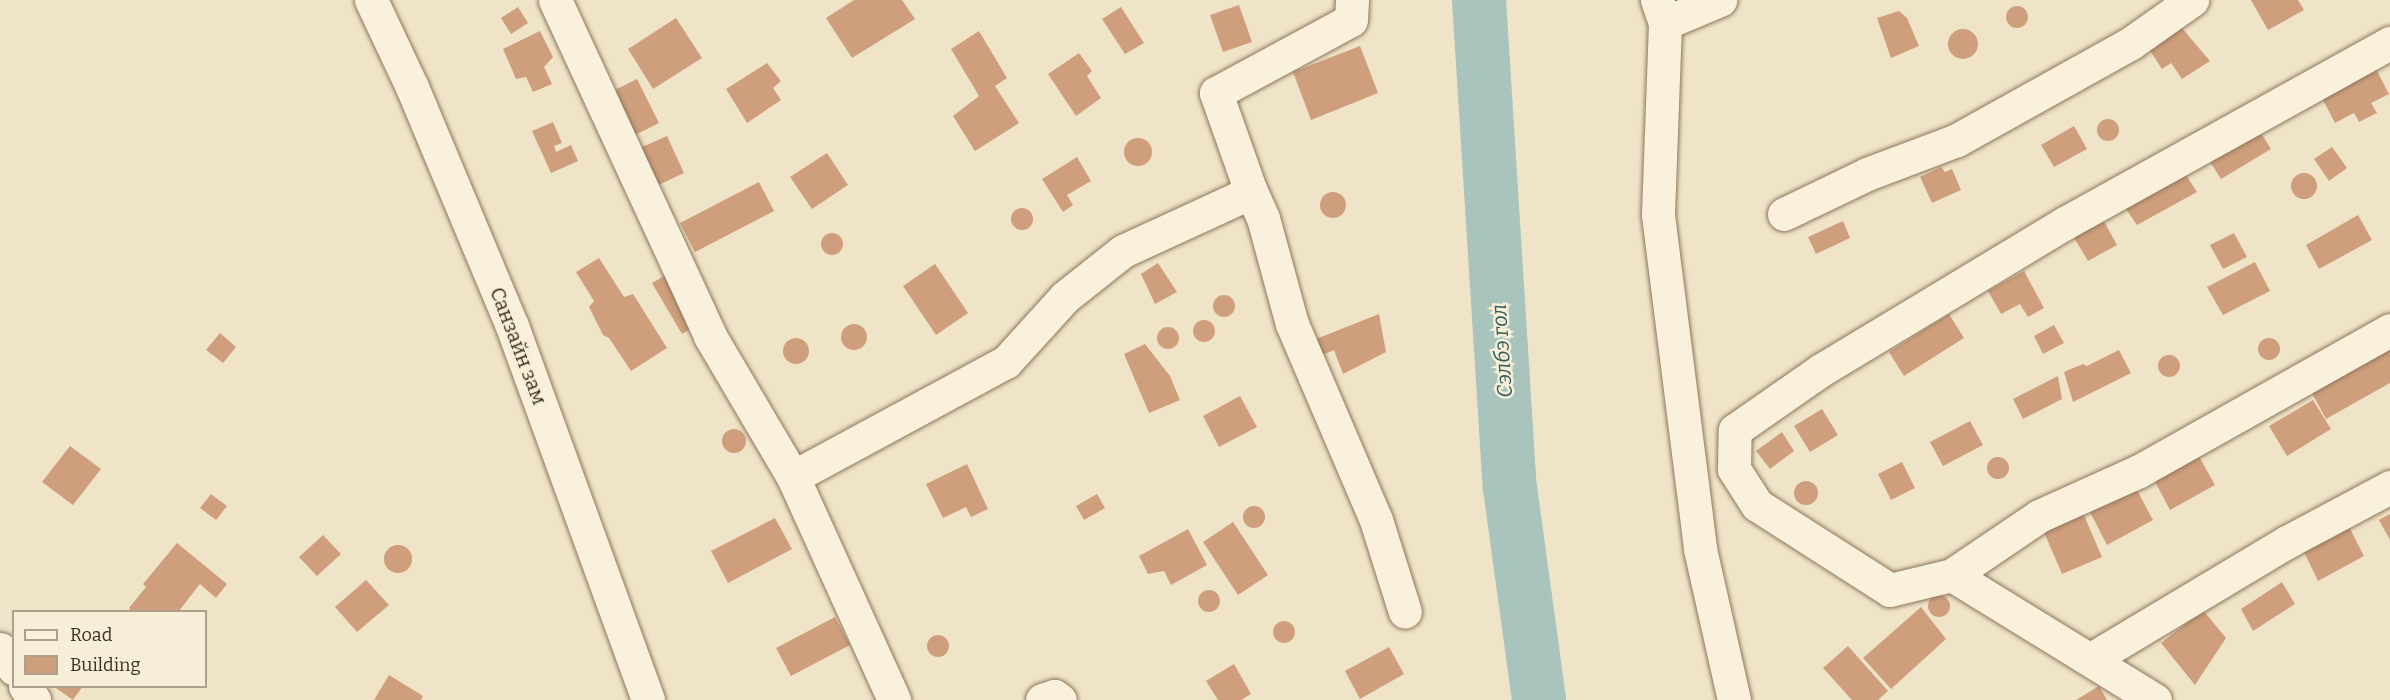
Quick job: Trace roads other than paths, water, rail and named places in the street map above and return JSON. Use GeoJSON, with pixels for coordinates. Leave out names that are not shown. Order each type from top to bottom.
{"type":"FeatureCollection","features":[{"type":"Feature","properties":{"kind":"street","name":"Санзайн зам"},"geometry":{"type":"LineString","coordinates":[[371,0],[412,87],[512,326],[648,700]]}},
{"type":"Feature","properties":{"kind":"street"},"geometry":{"type":"LineString","coordinates":[[1352,0],[1351,20],[1216,93],[1250,189],[1263,218],[1292,324],[1377,520],[1405,612]]}},
{"type":"Feature","properties":{"kind":"street"},"geometry":{"type":"LineString","coordinates":[[1720,0],[1661,11],[1658,214],[1700,549],[1734,700]]}},
{"type":"Feature","properties":{"kind":"street"},"geometry":{"type":"LineString","coordinates":[[1784,214],[1867,174],[1957,140],[2131,43],[2192,0]]}},
{"type":"Feature","properties":{"kind":"street"},"geometry":{"type":"LineString","coordinates":[[560,2],[710,336],[793,477],[894,700]]}},
{"type":"Feature","properties":{"kind":"street"},"geometry":{"type":"LineString","coordinates":[[2390,43],[2065,223],[1821,370],[1735,430],[1734,469],[1757,505],[1890,590],[1952,575],[2039,516],[2139,471],[2390,330]]}},
{"type":"Feature","properties":{"kind":"street"},"geometry":{"type":"LineString","coordinates":[[793,477],[1006,362],[1065,297],[1123,251],[1238,198],[1250,189]]}},
{"type":"Feature","properties":{"kind":"street"},"geometry":{"type":"LineString","coordinates":[[2093,658],[2287,542],[2390,487]]}},
{"type":"Feature","properties":{"kind":"street"},"geometry":{"type":"LineString","coordinates":[[1952,575],[2093,658],[2155,700]]}},
{"type":"Feature","properties":{"kind":"street"},"geometry":{"type":"LineString","coordinates":[[0,649],[12,666]]}},
{"type":"Feature","properties":{"kind":"street"},"geometry":{"type":"LineString","coordinates":[[1042,700],[1054,696],[1060,700]]}},
{"type":"Feature","properties":{"kind":"waterway","name":"Сэлбэ гол"},"geometry":{"type":"LineString","coordinates":[[1479,0],[1510,488],[1539,700]]}}]}
